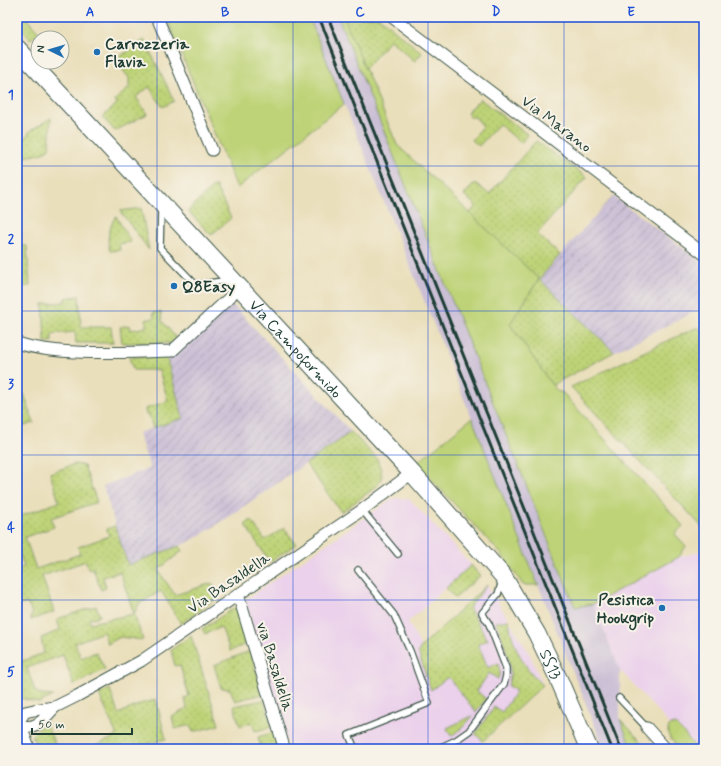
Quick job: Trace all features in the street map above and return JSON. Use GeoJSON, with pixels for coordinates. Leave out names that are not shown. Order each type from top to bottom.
{"type":"FeatureCollection","features":[{"type":"Feature","properties":{"kind":"main road","name":"Via Campoformido"},"geometry":{"type":"LineString","coordinates":[[17,48],[412,473],[505,579]]}},
{"type":"Feature","properties":{"kind":"main road","name":"SS13"},"geometry":{"type":"LineString","coordinates":[[505,579],[537,634],[559,680],[584,745]]}},
{"type":"Feature","properties":{"kind":"main road"},"geometry":{"type":"LineString","coordinates":[[17,724],[27,749]]}},
{"type":"Feature","properties":{"kind":"street"},"geometry":{"type":"LineString","coordinates":[[157,17],[212,150]]}},
{"type":"Feature","properties":{"kind":"street","name":"Via Marano"},"geometry":{"type":"LineString","coordinates":[[392,17],[704,254]]}},
{"type":"Feature","properties":{"kind":"street"},"geometry":{"type":"LineString","coordinates":[[17,342],[53,350],[82,352],[172,351],[228,299],[236,283]]}},
{"type":"Feature","properties":{"kind":"street","name":"Via Basaldella"},"geometry":{"type":"LineString","coordinates":[[17,724],[25,712],[54,707],[141,661],[362,510],[412,473]]}},
{"type":"Feature","properties":{"kind":"street","name":"via Basaldella"},"geometry":{"type":"LineString","coordinates":[[238,594],[284,747]]}},
{"type":"Feature","properties":{"kind":"street"},"geometry":{"type":"LineString","coordinates":[[647,728],[666,749]]}},
{"type":"Feature","properties":{"kind":"lane"},"geometry":{"type":"LineString","coordinates":[[162,204],[160,248],[196,285],[236,283]]}},
{"type":"Feature","properties":{"kind":"lane"},"geometry":{"type":"LineString","coordinates":[[362,510],[398,554]]}},
{"type":"Feature","properties":{"kind":"lane"},"geometry":{"type":"LineString","coordinates":[[355,749],[349,735],[429,703],[410,651],[394,615],[358,570]]}},
{"type":"Feature","properties":{"kind":"lane"},"geometry":{"type":"LineString","coordinates":[[437,749],[469,732],[504,684],[506,668],[489,624],[482,613],[498,594],[505,579]]}},
{"type":"Feature","properties":{"kind":"lane"},"geometry":{"type":"LineString","coordinates":[[619,698],[647,728]]}},
{"type":"Feature","properties":{"kind":"shaded area"},"geometry":{"type":"Polygon","coordinates":[[[309,17],[338,17],[575,607],[593,604],[620,670],[620,719],[632,749],[604,749],[309,17]]]}},
{"type":"Feature","properties":{"kind":"shaded area"},"geometry":{"type":"Polygon","coordinates":[[[613,196],[704,264],[704,306],[614,352],[539,279],[613,196]]]}},
{"type":"Feature","properties":{"kind":"shaded area"},"geometry":{"type":"Polygon","coordinates":[[[232,304],[351,432],[220,523],[189,542],[128,566],[103,486],[150,468],[138,433],[183,418],[166,356],[174,356],[232,304]]]}},
{"type":"Feature","properties":{"kind":"shaded area"},"geometry":{"type":"Polygon","coordinates":[[[392,499],[409,499],[471,565],[408,622],[421,647],[487,585],[529,653],[543,685],[483,741],[472,749],[289,749],[245,600],[392,499]]]}},
{"type":"Feature","properties":{"kind":"shaded area"},"geometry":{"type":"Polygon","coordinates":[[[704,551],[704,749],[692,749],[620,670],[593,604],[679,557],[704,551]]]}},
{"type":"Feature","properties":{"kind":"green space"},"geometry":{"type":"Polygon","coordinates":[[[17,17],[25,17],[36,30],[30,30],[30,39],[17,24],[17,17]]]}},
{"type":"Feature","properties":{"kind":"green space"},"geometry":{"type":"Polygon","coordinates":[[[166,17],[309,17],[344,104],[237,188],[166,17]]]}},
{"type":"Feature","properties":{"kind":"green space"},"geometry":{"type":"Polygon","coordinates":[[[338,17],[344,17],[397,145],[539,279],[510,324],[557,391],[563,393],[683,526],[675,534],[686,546],[679,557],[593,604],[575,607],[338,17]]]}},
{"type":"Feature","properties":{"kind":"green space"},"geometry":{"type":"Polygon","coordinates":[[[344,17],[379,17],[422,53],[415,61],[390,40],[365,69],[344,17]]]}},
{"type":"Feature","properties":{"kind":"green space"},"geometry":{"type":"Polygon","coordinates":[[[144,40],[174,101],[163,107],[149,87],[136,97],[147,114],[115,131],[102,117],[117,104],[115,100],[129,88],[129,78],[115,60],[144,40]]]}},
{"type":"Feature","properties":{"kind":"green space"},"geometry":{"type":"Polygon","coordinates":[[[480,99],[528,135],[521,143],[499,124],[479,146],[472,140],[483,126],[475,117],[470,117],[467,113],[480,99]]]}},
{"type":"Feature","properties":{"kind":"green space"},"geometry":{"type":"Polygon","coordinates":[[[51,118],[49,148],[41,154],[17,158],[17,144],[25,139],[30,131],[51,118]]]}},
{"type":"Feature","properties":{"kind":"green space"},"geometry":{"type":"Polygon","coordinates":[[[536,141],[587,177],[537,234],[560,255],[539,279],[470,213],[476,206],[464,195],[475,183],[489,194],[536,141]]]}},
{"type":"Feature","properties":{"kind":"green space"},"geometry":{"type":"Polygon","coordinates":[[[215,185],[231,218],[211,235],[188,211],[215,185]]]}},
{"type":"Feature","properties":{"kind":"green space"},"geometry":{"type":"Polygon","coordinates":[[[141,208],[149,250],[120,211],[141,208]]]}},
{"type":"Feature","properties":{"kind":"green space"},"geometry":{"type":"Polygon","coordinates":[[[116,216],[131,242],[119,244],[120,250],[110,251],[108,242],[109,233],[116,216]]]}},
{"type":"Feature","properties":{"kind":"green space"},"geometry":{"type":"Polygon","coordinates":[[[17,246],[27,246],[30,286],[17,287],[17,246]]]}},
{"type":"Feature","properties":{"kind":"green space"},"geometry":{"type":"Polygon","coordinates":[[[539,279],[614,352],[552,385],[510,324],[539,279]]]}},
{"type":"Feature","properties":{"kind":"green space"},"geometry":{"type":"Polygon","coordinates":[[[79,296],[81,327],[111,327],[113,343],[76,343],[75,332],[52,334],[52,342],[45,342],[43,304],[65,302],[65,298],[79,296]]]}},
{"type":"Feature","properties":{"kind":"green space"},"geometry":{"type":"Polygon","coordinates":[[[161,312],[162,321],[176,338],[172,343],[122,343],[120,327],[130,325],[131,330],[146,327],[146,320],[154,318],[153,313],[161,312]]]}},
{"type":"Feature","properties":{"kind":"green space"},"geometry":{"type":"Polygon","coordinates":[[[698,327],[704,333],[704,529],[571,387],[698,327]]]}},
{"type":"Feature","properties":{"kind":"green space"},"geometry":{"type":"Polygon","coordinates":[[[166,356],[183,418],[153,428],[149,415],[146,415],[145,409],[168,401],[159,370],[133,370],[129,357],[166,356]]]}},
{"type":"Feature","properties":{"kind":"green space"},"geometry":{"type":"Polygon","coordinates":[[[24,394],[34,423],[17,428],[17,395],[24,394]]]}},
{"type":"Feature","properties":{"kind":"green space"},"geometry":{"type":"Polygon","coordinates":[[[472,418],[538,585],[523,585],[502,555],[416,463],[472,418]]]}},
{"type":"Feature","properties":{"kind":"green space"},"geometry":{"type":"Polygon","coordinates":[[[351,432],[377,459],[381,469],[382,479],[376,487],[341,512],[306,464],[351,432]]]}},
{"type":"Feature","properties":{"kind":"green space"},"geometry":{"type":"Polygon","coordinates":[[[75,464],[84,466],[97,502],[51,518],[54,527],[25,537],[36,569],[80,554],[78,547],[109,536],[107,529],[115,526],[128,565],[179,546],[182,551],[158,570],[175,595],[212,583],[220,596],[181,624],[161,591],[139,604],[134,614],[120,572],[103,577],[106,588],[101,590],[93,568],[89,570],[86,561],[42,576],[54,612],[31,620],[30,617],[33,615],[27,603],[17,606],[17,569],[24,567],[17,546],[17,517],[59,502],[50,473],[75,464]]]}},
{"type":"Feature","properties":{"kind":"green space"},"geometry":{"type":"Polygon","coordinates":[[[251,520],[265,540],[284,528],[296,544],[270,562],[245,525],[251,520]]]}},
{"type":"Feature","properties":{"kind":"green space"},"geometry":{"type":"Polygon","coordinates":[[[471,565],[480,576],[455,598],[446,588],[471,565]]]}},
{"type":"Feature","properties":{"kind":"green space"},"geometry":{"type":"Polygon","coordinates":[[[487,585],[469,608],[488,640],[478,644],[488,668],[498,663],[500,673],[498,679],[489,673],[477,691],[486,699],[476,712],[448,677],[431,690],[418,652],[421,647],[487,585]]]}},
{"type":"Feature","properties":{"kind":"green space"},"geometry":{"type":"Polygon","coordinates":[[[96,606],[100,616],[89,619],[90,623],[134,614],[143,640],[120,637],[108,644],[103,632],[75,643],[81,658],[96,652],[105,669],[74,685],[63,655],[27,668],[35,691],[42,695],[53,696],[39,703],[17,697],[17,663],[44,653],[41,638],[60,630],[57,619],[96,606]]]}},
{"type":"Feature","properties":{"kind":"green space"},"geometry":{"type":"Polygon","coordinates":[[[237,606],[248,643],[230,651],[221,627],[205,634],[202,629],[237,606]]]}},
{"type":"Feature","properties":{"kind":"green space"},"geometry":{"type":"Polygon","coordinates":[[[509,620],[513,639],[520,656],[530,671],[543,685],[483,741],[475,734],[494,707],[502,712],[516,691],[508,686],[510,678],[509,662],[496,622],[509,620]]]}},
{"type":"Feature","properties":{"kind":"green space"},"geometry":{"type":"Polygon","coordinates":[[[191,636],[219,725],[193,732],[190,725],[175,729],[172,717],[187,708],[185,698],[189,696],[180,665],[175,666],[171,650],[191,636]]]}},
{"type":"Feature","properties":{"kind":"green space"},"geometry":{"type":"Polygon","coordinates":[[[250,651],[263,694],[235,701],[230,689],[221,688],[214,665],[250,651]]]}},
{"type":"Feature","properties":{"kind":"green space"},"geometry":{"type":"Polygon","coordinates":[[[110,689],[118,714],[143,703],[156,700],[166,739],[127,749],[88,749],[117,736],[99,694],[110,689]]]}},
{"type":"Feature","properties":{"kind":"green space"},"geometry":{"type":"Polygon","coordinates":[[[264,700],[272,727],[255,731],[252,722],[240,726],[234,706],[264,700]]]}},
{"type":"Feature","properties":{"kind":"green space"},"geometry":{"type":"Polygon","coordinates":[[[474,715],[461,729],[451,736],[447,728],[474,715]]]}},
{"type":"Feature","properties":{"kind":"green space"},"geometry":{"type":"Polygon","coordinates":[[[620,719],[648,749],[632,749],[620,719]]]}},
{"type":"Feature","properties":{"kind":"green space"},"geometry":{"type":"Polygon","coordinates":[[[45,722],[57,749],[37,749],[32,735],[45,722]]]}},
{"type":"Feature","properties":{"kind":"green space"},"geometry":{"type":"Polygon","coordinates":[[[675,724],[697,749],[680,749],[672,741],[668,730],[669,726],[675,724]]]}},
{"type":"Feature","properties":{"kind":"green space"},"geometry":{"type":"Polygon","coordinates":[[[274,732],[279,749],[258,749],[261,748],[258,737],[274,732]]]}},
{"type":"Feature","properties":{"kind":"railway"},"geometry":{"type":"LineString","coordinates":[[319,17],[612,749]]}},
{"type":"Feature","properties":{"kind":"railway"},"geometry":{"type":"LineString","coordinates":[[328,17],[621,749]]}},
{"type":"Feature","properties":{"kind":"place","name":"Carrozzeria Flavia"},"geometry":{"type":"Point","coordinates":[97,52]}},
{"type":"Feature","properties":{"kind":"place","name":"Q8Easy"},"geometry":{"type":"Point","coordinates":[174,286]}},
{"type":"Feature","properties":{"kind":"place","name":"Pesistica Hookgrip"},"geometry":{"type":"Point","coordinates":[662,608]}}]}
